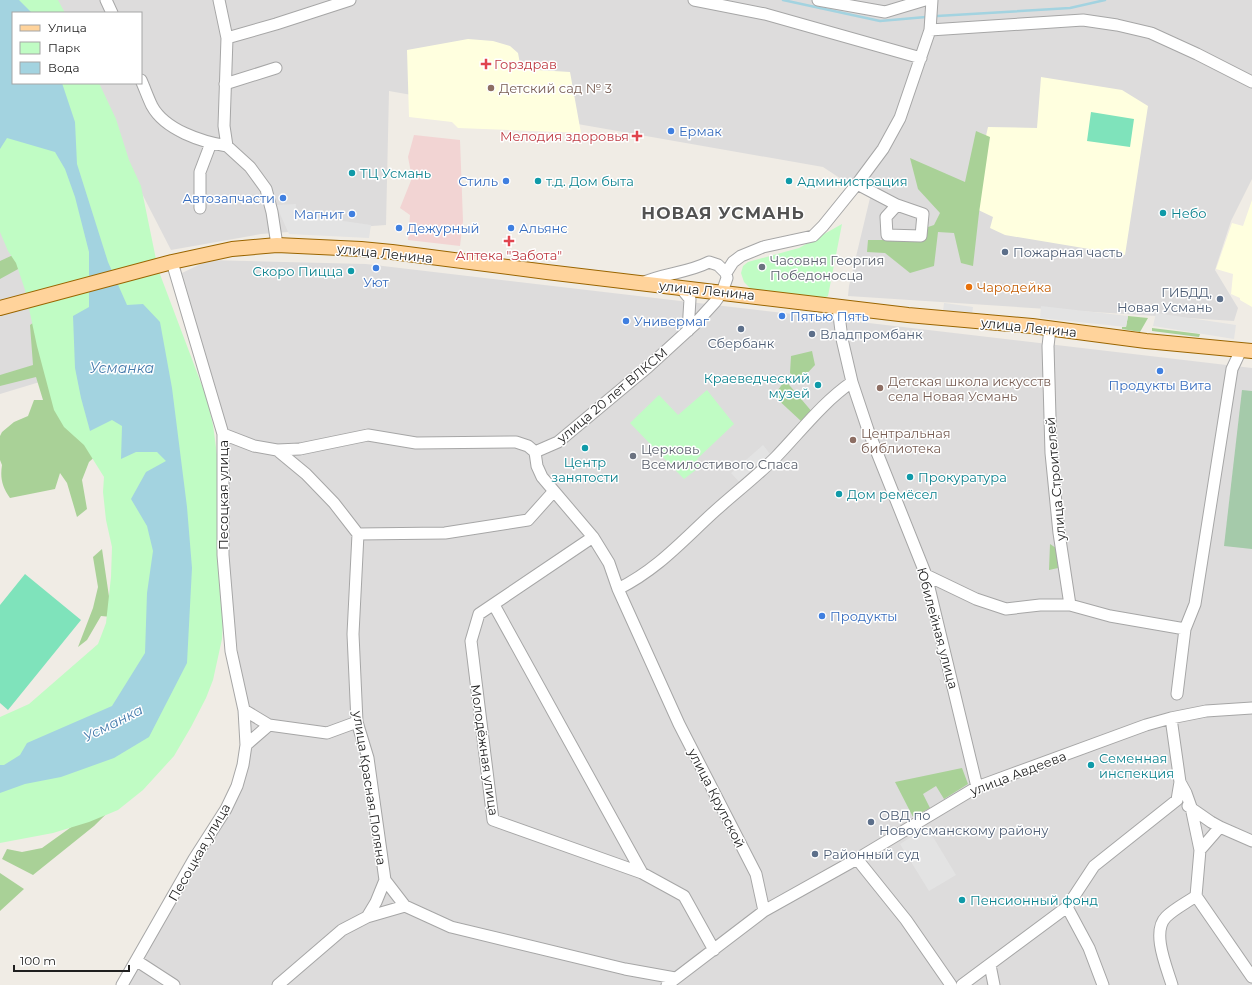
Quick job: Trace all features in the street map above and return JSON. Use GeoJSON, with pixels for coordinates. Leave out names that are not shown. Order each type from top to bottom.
{"type":"FeatureCollection","features":[{"type":"Feature","properties":{"kind":"main road","name":"улица Ленина"},"geometry":{"type":"LineString","coordinates":[[0,308],[168,263],[232,249],[277,245],[392,252],[838,306],[1146,341],[1246,350]]}},
{"type":"Feature","properties":{"kind":"street"},"geometry":{"type":"LineString","coordinates":[[106,0],[112,12]]}},
{"type":"Feature","properties":{"kind":"street"},"geometry":{"type":"LineString","coordinates":[[219,0],[227,38],[224,126],[227,146]]}},
{"type":"Feature","properties":{"kind":"street"},"geometry":{"type":"LineString","coordinates":[[227,38],[350,0]]}},
{"type":"Feature","properties":{"kind":"street"},"geometry":{"type":"LineString","coordinates":[[694,0],[765,14],[921,58]]}},
{"type":"Feature","properties":{"kind":"street"},"geometry":{"type":"LineString","coordinates":[[818,0],[885,12],[925,0]]}},
{"type":"Feature","properties":{"kind":"street"},"geometry":{"type":"LineString","coordinates":[[726,273],[733,262],[741,256],[763,247],[813,236],[857,184],[883,149],[900,118],[930,30],[932,0]]}},
{"type":"Feature","properties":{"kind":"street"},"geometry":{"type":"LineString","coordinates":[[930,30],[1083,20],[1117,25],[1151,33],[1252,82]]}},
{"type":"Feature","properties":{"kind":"street"},"geometry":{"type":"LineString","coordinates":[[225,84],[276,68]]}},
{"type":"Feature","properties":{"kind":"street"},"geometry":{"type":"LineString","coordinates":[[142,82],[153,107],[169,125],[211,143],[227,146],[250,167],[266,189],[272,212],[277,245]]}},
{"type":"Feature","properties":{"kind":"street"},"geometry":{"type":"LineString","coordinates":[[200,208],[200,172],[211,143]]}},
{"type":"Feature","properties":{"kind":"street"},"geometry":{"type":"LineString","coordinates":[[857,184],[897,205]]}},
{"type":"Feature","properties":{"kind":"street"},"geometry":{"type":"LineString","coordinates":[[642,283],[655,277],[698,268],[709,262],[718,265],[726,273],[727,278],[722,292]]}},
{"type":"Feature","properties":{"kind":"street","name":"Песоцкая улица"},"geometry":{"type":"LineString","coordinates":[[122,985],[237,786],[243,765],[246,745],[244,710],[231,651],[223,555],[222,431],[168,263]]}},
{"type":"Feature","properties":{"kind":"street"},"geometry":{"type":"LineString","coordinates":[[680,287],[690,299],[688,330]]}},
{"type":"Feature","properties":{"kind":"street","name":"улица 20 лет ВЛКСМ"},"geometry":{"type":"LineString","coordinates":[[535,452],[558,442],[648,367],[688,330],[715,302],[722,292]]}},
{"type":"Feature","properties":{"kind":"street"},"geometry":{"type":"LineString","coordinates":[[618,590],[652,569],[674,551],[710,515],[774,459],[836,393],[852,382],[842,339],[838,306]]}},
{"type":"Feature","properties":{"kind":"street","name":"улица Строителей"},"geometry":{"type":"LineString","coordinates":[[1050,329],[1048,346],[1051,453],[1059,533],[1070,605]]}},
{"type":"Feature","properties":{"kind":"street"},"geometry":{"type":"LineString","coordinates":[[1177,694],[1185,629],[1195,604],[1232,369],[1246,350]]}},
{"type":"Feature","properties":{"kind":"street","name":"Юбилейная улица"},"geometry":{"type":"LineString","coordinates":[[852,382],[868,430],[926,575],[977,787]]}},
{"type":"Feature","properties":{"kind":"street"},"geometry":{"type":"LineString","coordinates":[[222,431],[254,446],[278,450],[300,449],[368,435],[416,443],[516,442],[528,446],[535,452]]}},
{"type":"Feature","properties":{"kind":"street"},"geometry":{"type":"LineString","coordinates":[[278,450],[306,474],[334,503],[358,534],[445,533],[528,520],[554,491]]}},
{"type":"Feature","properties":{"kind":"street","name":"улица Крупской"},"geometry":{"type":"LineString","coordinates":[[535,452],[537,466],[542,478],[593,537],[609,563],[618,590],[679,724],[756,874],[764,911]]}},
{"type":"Feature","properties":{"kind":"street","name":"улица Красная Поляна"},"geometry":{"type":"LineString","coordinates":[[358,534],[353,634],[357,722],[368,758],[385,880],[376,902],[367,917]]}},
{"type":"Feature","properties":{"kind":"street","name":"Молодёжная улица"},"geometry":{"type":"LineString","coordinates":[[593,537],[479,614],[471,641],[493,820],[642,873],[684,896],[714,950]]}},
{"type":"Feature","properties":{"kind":"street"},"geometry":{"type":"LineString","coordinates":[[926,575],[976,599],[1006,609],[1040,605],[1070,605],[1110,616],[1185,629]]}},
{"type":"Feature","properties":{"kind":"street"},"geometry":{"type":"LineString","coordinates":[[494,605],[642,873]]}},
{"type":"Feature","properties":{"kind":"street","name":"улица Авдеева"},"geometry":{"type":"LineString","coordinates":[[857,859],[977,787],[1171,718],[1206,710],[1252,708]]}},
{"type":"Feature","properties":{"kind":"street"},"geometry":{"type":"LineString","coordinates":[[244,710],[268,725],[327,733],[357,722]]}},
{"type":"Feature","properties":{"kind":"street"},"geometry":{"type":"LineString","coordinates":[[962,985],[1067,907],[1094,866],[1177,800],[1180,782],[1171,718]]}},
{"type":"Feature","properties":{"kind":"street"},"geometry":{"type":"LineString","coordinates":[[246,745],[268,725]]}},
{"type":"Feature","properties":{"kind":"street"},"geometry":{"type":"LineString","coordinates":[[1180,782],[1191,807],[1200,850],[1196,896],[1252,977]]}},
{"type":"Feature","properties":{"kind":"street"},"geometry":{"type":"LineString","coordinates":[[1177,800],[1191,807],[1220,827],[1252,841]]}},
{"type":"Feature","properties":{"kind":"street"},"geometry":{"type":"LineString","coordinates":[[1200,850],[1220,827]]}},
{"type":"Feature","properties":{"kind":"street"},"geometry":{"type":"LineString","coordinates":[[385,880],[405,906],[451,927],[671,981],[764,911],[857,859],[906,920],[950,985]]}},
{"type":"Feature","properties":{"kind":"street"},"geometry":{"type":"LineString","coordinates":[[1172,985],[1159,941],[1159,928],[1165,918],[1196,896]]}},
{"type":"Feature","properties":{"kind":"street"},"geometry":{"type":"LineString","coordinates":[[278,985],[342,930],[367,917],[405,906]]}},
{"type":"Feature","properties":{"kind":"street"},"geometry":{"type":"LineString","coordinates":[[1067,907],[1089,948],[1103,985]]}},
{"type":"Feature","properties":{"kind":"street"},"geometry":{"type":"LineString","coordinates":[[137,961],[174,985]]}},
{"type":"Feature","properties":{"kind":"street"},"geometry":{"type":"LineString","coordinates":[[990,965],[994,985]]}},
{"type":"Feature","properties":{"kind":"shaded area"},"geometry":{"type":"Polygon","coordinates":[[[41,0],[1252,0],[1252,179],[1231,221],[1215,270],[1238,308],[1234,321],[848,296],[849,286],[870,198],[823,167],[389,91],[386,225],[261,234],[171,250],[86,84],[142,84],[142,12],[47,12],[41,0]]]}},
{"type":"Feature","properties":{"kind":"shaded area","name":"Детский сад № 3"},"geometry":{"type":"Polygon","coordinates":[[[468,39],[493,41],[510,46],[518,53],[521,69],[570,72],[581,133],[458,128],[452,122],[409,117],[407,50],[468,39]]]}},
{"type":"Feature","properties":{"kind":"shaded area"},"geometry":{"type":"Polygon","coordinates":[[[1041,77],[1122,90],[1148,106],[1125,255],[1005,235],[990,228],[993,217],[970,206],[988,127],[1037,128],[1041,77]]]}},
{"type":"Feature","properties":{"kind":"shaded area"},"geometry":{"type":"Polygon","coordinates":[[[414,135],[460,140],[463,221],[460,246],[408,240],[410,215],[400,208],[412,178],[408,157],[414,135]]]}},
{"type":"Feature","properties":{"kind":"shaded area"},"geometry":{"type":"Polygon","coordinates":[[[1252,200],[1252,307],[1240,300],[1240,298],[1231,294],[1233,274],[1216,269],[1232,223],[1243,226],[1252,200]]]}},
{"type":"Feature","properties":{"kind":"shaded area"},"geometry":{"type":"Polygon","coordinates":[[[296,204],[295,214],[371,225],[369,238],[289,234],[276,205],[296,204]]]}},
{"type":"Feature","properties":{"kind":"shaded area"},"geometry":{"type":"Polygon","coordinates":[[[0,216],[22,248],[43,381],[0,394],[0,216]]]}},
{"type":"Feature","properties":{"kind":"shaded area"},"geometry":{"type":"Polygon","coordinates":[[[209,260],[366,264],[1252,368],[1252,985],[123,985],[246,778],[243,695],[228,570],[223,427],[182,273],[209,260]]]}},
{"type":"Feature","properties":{"kind":"shaded area"},"geometry":{"type":"Polygon","coordinates":[[[944,303],[973,307],[972,315],[943,311],[944,303]]]}},
{"type":"Feature","properties":{"kind":"shaded area"},"geometry":{"type":"Polygon","coordinates":[[[1041,306],[1128,316],[1126,327],[1040,318],[1041,306]]]}},
{"type":"Feature","properties":{"kind":"shaded area"},"geometry":{"type":"Polygon","coordinates":[[[1156,313],[1236,325],[1234,339],[1153,326],[1156,313]]]}},
{"type":"Feature","properties":{"kind":"shaded area"},"geometry":{"type":"Polygon","coordinates":[[[1242,390],[1252,391],[1252,549],[1224,546],[1242,390]]]}},
{"type":"Feature","properties":{"kind":"shaded area"},"geometry":{"type":"Polygon","coordinates":[[[763,445],[774,459],[743,486],[731,473],[763,445]]]}},
{"type":"Feature","properties":{"kind":"shaded area"},"geometry":{"type":"Polygon","coordinates":[[[927,827],[956,875],[929,891],[900,844],[927,827]]]}},
{"type":"Feature","properties":{"kind":"green space"},"geometry":{"type":"Polygon","coordinates":[[[0,0],[58,0],[64,12],[12,12],[12,84],[99,84],[116,119],[129,160],[141,186],[158,269],[207,399],[213,425],[217,455],[224,603],[222,639],[213,680],[206,698],[191,727],[174,756],[143,790],[118,810],[89,822],[53,833],[0,843],[0,717],[29,704],[98,644],[106,623],[111,577],[112,547],[106,520],[103,492],[104,477],[84,445],[64,427],[54,410],[37,346],[25,290],[16,263],[8,251],[0,232],[0,0]]]}},
{"type":"Feature","properties":{"kind":"green space"},"geometry":{"type":"Polygon","coordinates":[[[1091,112],[1134,119],[1130,147],[1087,141],[1091,112]]]}},
{"type":"Feature","properties":{"kind":"green space"},"geometry":{"type":"Polygon","coordinates":[[[976,131],[990,137],[973,266],[961,263],[954,233],[938,232],[934,266],[910,273],[885,253],[867,252],[868,240],[922,240],[925,228],[934,225],[940,213],[918,189],[910,158],[965,182],[976,131]]]}},
{"type":"Feature","properties":{"kind":"green space"},"geometry":{"type":"Polygon","coordinates":[[[842,224],[828,296],[824,298],[751,289],[744,282],[741,273],[743,266],[748,262],[799,248],[842,224]]]}},
{"type":"Feature","properties":{"kind":"green space"},"geometry":{"type":"Polygon","coordinates":[[[13,255],[20,268],[0,279],[0,261],[13,255]]]}},
{"type":"Feature","properties":{"kind":"green space"},"geometry":{"type":"Polygon","coordinates":[[[47,313],[102,450],[89,462],[82,480],[87,509],[77,517],[67,483],[60,473],[55,489],[10,498],[3,486],[1,474],[2,465],[0,460],[0,436],[2,432],[14,422],[28,416],[34,400],[43,400],[36,377],[0,386],[0,375],[33,365],[30,325],[47,313]]]}},
{"type":"Feature","properties":{"kind":"green space"},"geometry":{"type":"Polygon","coordinates":[[[1128,316],[1148,318],[1140,332],[1122,329],[1122,327],[1126,327],[1128,316]]]}},
{"type":"Feature","properties":{"kind":"green space"},"geometry":{"type":"Polygon","coordinates":[[[1152,328],[1200,334],[1199,337],[1152,331],[1152,328]]]}},
{"type":"Feature","properties":{"kind":"green space"},"geometry":{"type":"Polygon","coordinates":[[[812,351],[815,365],[799,382],[790,373],[791,356],[812,351]]]}},
{"type":"Feature","properties":{"kind":"green space"},"geometry":{"type":"Polygon","coordinates":[[[785,380],[813,413],[802,422],[774,396],[785,380]]]}},
{"type":"Feature","properties":{"kind":"green space"},"geometry":{"type":"Polygon","coordinates":[[[707,390],[734,424],[697,459],[701,466],[684,479],[630,423],[659,395],[678,415],[707,390]]]}},
{"type":"Feature","properties":{"kind":"green space"},"geometry":{"type":"Polygon","coordinates":[[[1050,544],[1056,548],[1058,568],[1049,570],[1050,544]]]}},
{"type":"Feature","properties":{"kind":"green space"},"geometry":{"type":"Polygon","coordinates":[[[102,549],[112,617],[101,616],[87,640],[78,647],[93,608],[98,587],[93,557],[102,549]]]}},
{"type":"Feature","properties":{"kind":"green space"},"geometry":{"type":"Polygon","coordinates":[[[25,574],[81,620],[8,710],[0,703],[0,605],[25,574]]]}},
{"type":"Feature","properties":{"kind":"green space"},"geometry":{"type":"Polygon","coordinates":[[[962,768],[968,784],[944,799],[936,786],[923,794],[930,808],[913,817],[895,782],[962,768]]]}},
{"type":"Feature","properties":{"kind":"green space"},"geometry":{"type":"Polygon","coordinates":[[[150,771],[94,826],[33,875],[2,859],[7,849],[22,852],[42,848],[88,815],[0,798],[150,771]]]}},
{"type":"Feature","properties":{"kind":"green space"},"geometry":{"type":"Polygon","coordinates":[[[0,873],[24,889],[0,911],[0,873]]]}},
{"type":"Feature","properties":{"kind":"water","name":"Усманка"},"geometry":{"type":"Polygon","coordinates":[[[0,0],[19,0],[31,12],[12,12],[12,84],[62,84],[75,122],[77,164],[108,262],[127,305],[143,304],[160,322],[172,388],[187,507],[192,568],[187,663],[149,737],[114,758],[61,777],[25,784],[0,793],[0,765],[4,765],[20,755],[27,743],[112,706],[145,653],[147,593],[153,551],[147,526],[131,499],[146,472],[166,461],[157,452],[136,452],[121,459],[122,426],[112,420],[90,431],[75,368],[73,316],[89,307],[89,252],[75,197],[65,169],[55,152],[7,138],[0,149],[0,0]]]}},
{"type":"Feature","properties":{"kind":"waterway"},"geometry":{"type":"LineString","coordinates":[[783,0],[880,21],[926,17]]}},
{"type":"Feature","properties":{"kind":"waterway"},"geometry":{"type":"LineString","coordinates":[[937,16],[1070,8],[1105,0]]}},
{"type":"Feature","properties":{"kind":"place","name":"Горздрав"},"geometry":{"type":"Point","coordinates":[486,64]}},
{"type":"Feature","properties":{"kind":"place","name":"Детский сад № 3"},"geometry":{"type":"Point","coordinates":[491,88]}},
{"type":"Feature","properties":{"kind":"place","name":"Ермак"},"geometry":{"type":"Point","coordinates":[671,131]}},
{"type":"Feature","properties":{"kind":"place","name":"Мелодия здоровья"},"geometry":{"type":"Point","coordinates":[637,136]}},
{"type":"Feature","properties":{"kind":"place","name":"ТЦ Усмань"},"geometry":{"type":"Point","coordinates":[352,173]}},
{"type":"Feature","properties":{"kind":"place","name":"Стиль"},"geometry":{"type":"Point","coordinates":[506,181]}},
{"type":"Feature","properties":{"kind":"place","name":"т.д. Дом быта"},"geometry":{"type":"Point","coordinates":[538,181]}},
{"type":"Feature","properties":{"kind":"place","name":"Администрация"},"geometry":{"type":"Point","coordinates":[789,181]}},
{"type":"Feature","properties":{"kind":"place","name":"Автозапчасти"},"geometry":{"type":"Point","coordinates":[283,198]}},
{"type":"Feature","properties":{"kind":"place","name":"Небо"},"geometry":{"type":"Point","coordinates":[1163,213]}},
{"type":"Feature","properties":{"kind":"place","name":"Магнит"},"geometry":{"type":"Point","coordinates":[352,214]}},
{"type":"Feature","properties":{"kind":"place","name":"Дежурный"},"geometry":{"type":"Point","coordinates":[399,228]}},
{"type":"Feature","properties":{"kind":"place","name":"Альянс"},"geometry":{"type":"Point","coordinates":[511,228]}},
{"type":"Feature","properties":{"kind":"place","name":"Аптека \"Забота\""},"geometry":{"type":"Point","coordinates":[509,241]}},
{"type":"Feature","properties":{"kind":"place","name":"Пожарная часть"},"geometry":{"type":"Point","coordinates":[1005,252]}},
{"type":"Feature","properties":{"kind":"place","name":"Часовня Георгия Победоносца"},"geometry":{"type":"Point","coordinates":[762,267]}},
{"type":"Feature","properties":{"kind":"place","name":"Уют"},"geometry":{"type":"Point","coordinates":[376,268]}},
{"type":"Feature","properties":{"kind":"place","name":"Скоро Пицца"},"geometry":{"type":"Point","coordinates":[351,271]}},
{"type":"Feature","properties":{"kind":"place","name":"Чародейка"},"geometry":{"type":"Point","coordinates":[969,287]}},
{"type":"Feature","properties":{"kind":"place","name":"ГИБДД, Новая Усмань"},"geometry":{"type":"Point","coordinates":[1220,299]}},
{"type":"Feature","properties":{"kind":"place","name":"Пятью Пять"},"geometry":{"type":"Point","coordinates":[782,316]}},
{"type":"Feature","properties":{"kind":"place","name":"Универмаг"},"geometry":{"type":"Point","coordinates":[626,321]}},
{"type":"Feature","properties":{"kind":"place","name":"Сбербанк"},"geometry":{"type":"Point","coordinates":[741,329]}},
{"type":"Feature","properties":{"kind":"place","name":"Владпромбанк"},"geometry":{"type":"Point","coordinates":[812,334]}},
{"type":"Feature","properties":{"kind":"place","name":"Продукты Вита"},"geometry":{"type":"Point","coordinates":[1160,371]}},
{"type":"Feature","properties":{"kind":"place","name":"Краеведческий музей"},"geometry":{"type":"Point","coordinates":[818,385]}},
{"type":"Feature","properties":{"kind":"place","name":"Детская школа искусств села Новая Усмань"},"geometry":{"type":"Point","coordinates":[880,388]}},
{"type":"Feature","properties":{"kind":"place","name":"Центральная библиотека"},"geometry":{"type":"Point","coordinates":[853,440]}},
{"type":"Feature","properties":{"kind":"place","name":"Центр занятости"},"geometry":{"type":"Point","coordinates":[585,448]}},
{"type":"Feature","properties":{"kind":"place","name":"Церковь Всемилостивого Спаса"},"geometry":{"type":"Point","coordinates":[633,456]}},
{"type":"Feature","properties":{"kind":"place","name":"Прокуратура"},"geometry":{"type":"Point","coordinates":[910,477]}},
{"type":"Feature","properties":{"kind":"place","name":"Дом ремёсел"},"geometry":{"type":"Point","coordinates":[839,494]}},
{"type":"Feature","properties":{"kind":"place","name":"Продукты"},"geometry":{"type":"Point","coordinates":[822,616]}},
{"type":"Feature","properties":{"kind":"place","name":"Семенная инспекция"},"geometry":{"type":"Point","coordinates":[1091,765]}},
{"type":"Feature","properties":{"kind":"place","name":"ОВД по Новоусманскому району"},"geometry":{"type":"Point","coordinates":[871,822]}},
{"type":"Feature","properties":{"kind":"place","name":"Районный суд"},"geometry":{"type":"Point","coordinates":[815,854]}},
{"type":"Feature","properties":{"kind":"place","name":"Пенсионный фонд"},"geometry":{"type":"Point","coordinates":[962,900]}},
{"type":"Feature","properties":{"kind":"district","name":"НОВАЯ УСМАНЬ"},"geometry":{"type":"Point","coordinates":[723,213]}}]}
